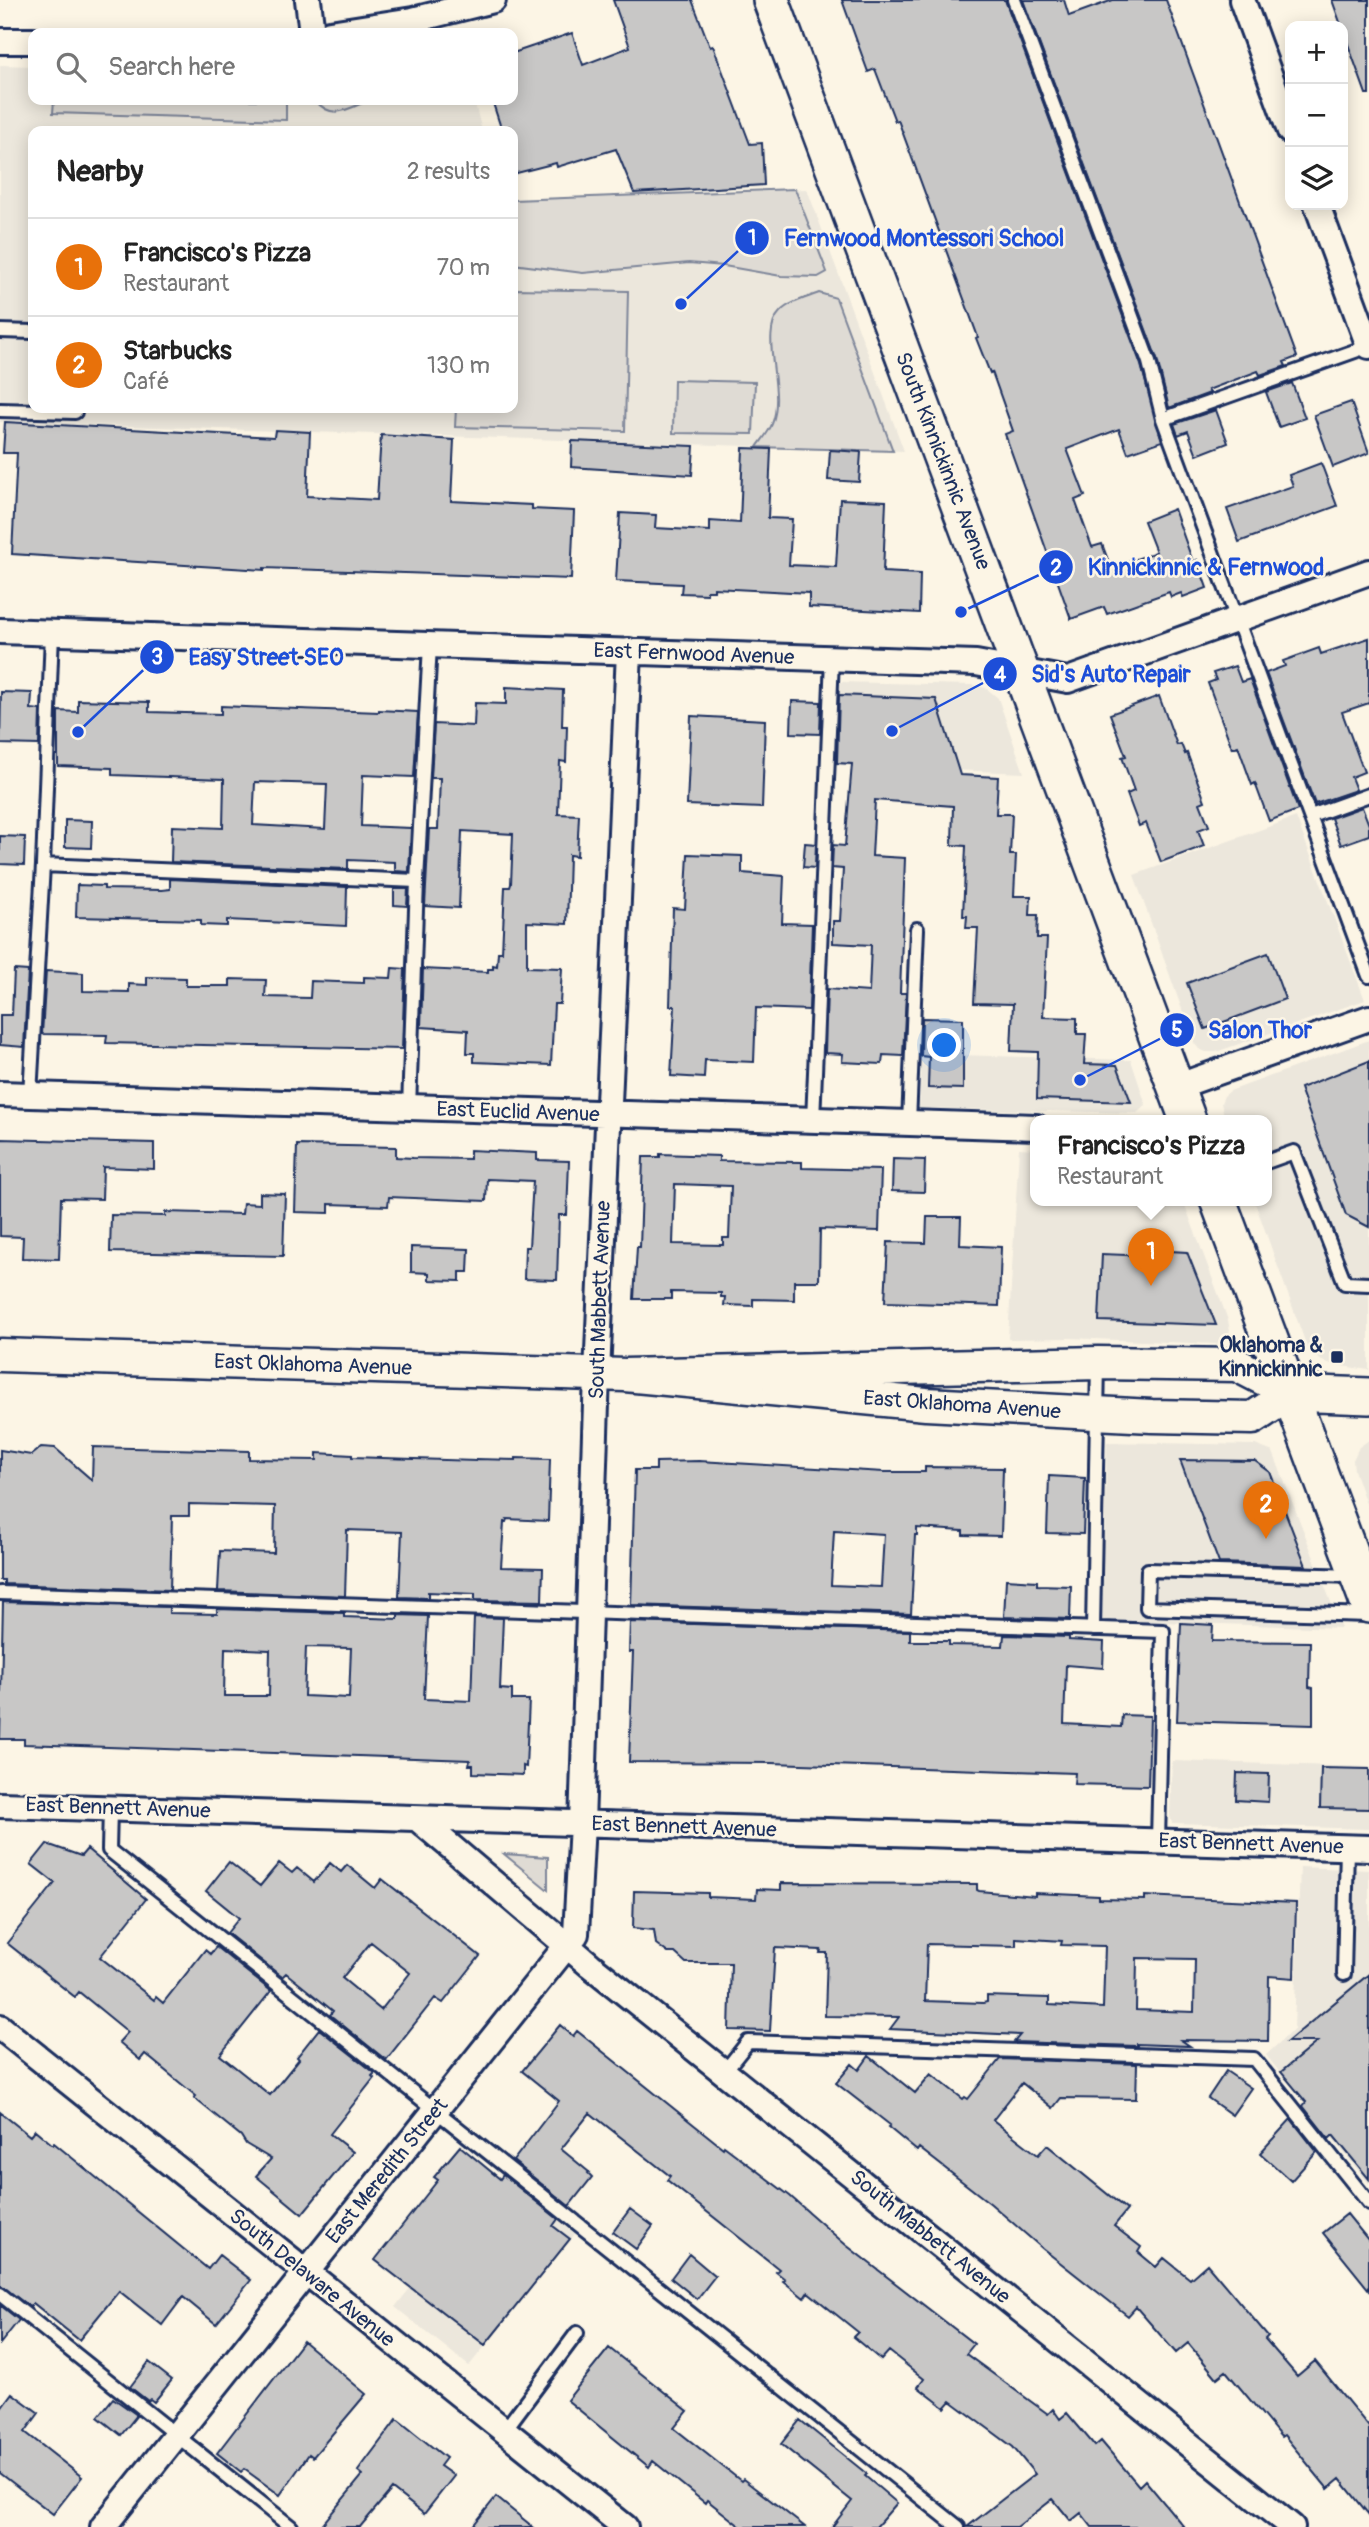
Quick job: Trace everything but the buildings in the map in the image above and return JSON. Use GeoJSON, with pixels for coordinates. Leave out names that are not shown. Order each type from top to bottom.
{"type":"FeatureCollection","features":[{"type":"Feature","properties":{"kind":"main road","name":"South Kinnickinnic Avenue"},"geometry":{"type":"LineString","coordinates":[[771,0],[1186,1115]]}},
{"type":"Feature","properties":{"kind":"main road"},"geometry":{"type":"LineString","coordinates":[[1220,1206],[1358,1567]]}},
{"type":"Feature","properties":{"kind":"main road","name":"East Oklahoma Avenue"},"geometry":{"type":"LineString","coordinates":[[1291,1393],[1369,1396]]}},
{"type":"Feature","properties":{"kind":"street"},"geometry":{"type":"LineString","coordinates":[[308,0],[311,28]]}},
{"type":"Feature","properties":{"kind":"street"},"geometry":{"type":"LineString","coordinates":[[362,28],[414,20],[493,0]]}},
{"type":"Feature","properties":{"kind":"street"},"geometry":{"type":"LineString","coordinates":[[1242,0],[1285,117]]}},
{"type":"Feature","properties":{"kind":"street"},"geometry":{"type":"LineString","coordinates":[[0,41],[28,41]]}},
{"type":"Feature","properties":{"kind":"street"},"geometry":{"type":"LineString","coordinates":[[1319,210],[1369,346]]}},
{"type":"Feature","properties":{"kind":"street","name":"East Fernwood Avenue"},"geometry":{"type":"LineString","coordinates":[[0,631],[976,663],[1068,680],[1369,572]]}},
{"type":"Feature","properties":{"kind":"street","name":"South Mabbett Avenue"},"geometry":{"type":"LineString","coordinates":[[567,1946],[576,1934],[589,1614],[611,1374],[608,1115],[629,652]]}},
{"type":"Feature","properties":{"kind":"street"},"geometry":{"type":"LineString","coordinates":[[1176,1087],[1369,1018]]}},
{"type":"Feature","properties":{"kind":"street","name":"East Euclid Avenue"},"geometry":{"type":"LineString","coordinates":[[0,1094],[1030,1127]]}},
{"type":"Feature","properties":{"kind":"street","name":"East Oklahoma Avenue"},"geometry":{"type":"LineString","coordinates":[[0,1355],[611,1374],[1098,1363],[1237,1366],[1291,1393]]}},
{"type":"Feature","properties":{"kind":"street","name":"East Oklahoma Avenue"},"geometry":{"type":"LineString","coordinates":[[611,1374],[926,1404],[1097,1414],[1253,1418],[1291,1393]]}},
{"type":"Feature","properties":{"kind":"street","name":"East Bennett Avenue"},"geometry":{"type":"LineString","coordinates":[[0,1805],[1358,1847]]}},
{"type":"Feature","properties":{"kind":"street","name":"South Mabbett Avenue"},"geometry":{"type":"LineString","coordinates":[[418,1819],[567,1946],[1292,2527]]}},
{"type":"Feature","properties":{"kind":"street","name":"East Meredith Street"},"geometry":{"type":"LineString","coordinates":[[103,2527],[567,1946]]}},
{"type":"Feature","properties":{"kind":"street","name":"South Delaware Avenue"},"geometry":{"type":"LineString","coordinates":[[0,2027],[625,2527]]}},
{"type":"Feature","properties":{"kind":"lane"},"geometry":{"type":"LineString","coordinates":[[1014,0],[1149,362],[1163,419],[1369,976]]}},
{"type":"Feature","properties":{"kind":"lane"},"geometry":{"type":"LineString","coordinates":[[0,331],[28,332]]}},
{"type":"Feature","properties":{"kind":"lane"},"geometry":{"type":"LineString","coordinates":[[1163,419],[1369,346]]}},
{"type":"Feature","properties":{"kind":"lane"},"geometry":{"type":"LineString","coordinates":[[0,410],[28,411]]}},
{"type":"Feature","properties":{"kind":"lane"},"geometry":{"type":"LineString","coordinates":[[30,1095],[52,633]]}},
{"type":"Feature","properties":{"kind":"lane"},"geometry":{"type":"LineString","coordinates":[[409,1108],[417,881],[430,645]]}},
{"type":"Feature","properties":{"kind":"lane"},"geometry":{"type":"LineString","coordinates":[[813,1121],[832,659]]}},
{"type":"Feature","properties":{"kind":"lane"},"geometry":{"type":"LineString","coordinates":[[1311,816],[1369,795]]}},
{"type":"Feature","properties":{"kind":"lane"},"geometry":{"type":"LineString","coordinates":[[43,865],[417,881]]}},
{"type":"Feature","properties":{"kind":"lane"},"geometry":{"type":"LineString","coordinates":[[909,1123],[917,929]]}},
{"type":"Feature","properties":{"kind":"lane"},"geometry":{"type":"LineString","coordinates":[[1272,1160],[1294,1152],[1345,1283],[1369,1284]]}},
{"type":"Feature","properties":{"kind":"lane"},"geometry":{"type":"LineString","coordinates":[[1093,1629],[1098,1363]]}},
{"type":"Feature","properties":{"kind":"lane"},"geometry":{"type":"LineString","coordinates":[[1358,1567],[1148,1570],[1147,1608],[1369,1615]]}},
{"type":"Feature","properties":{"kind":"lane"},"geometry":{"type":"LineString","coordinates":[[0,1593],[1163,1632],[1158,1841]]}},
{"type":"Feature","properties":{"kind":"lane"},"geometry":{"type":"LineString","coordinates":[[110,1808],[108,1850],[958,2527]]}},
{"type":"Feature","properties":{"kind":"lane"},"geometry":{"type":"LineString","coordinates":[[1344,1974],[1358,1847]]}},
{"type":"Feature","properties":{"kind":"lane"},"geometry":{"type":"LineString","coordinates":[[724,2072],[748,2042],[1254,2059],[1369,2203]]}},
{"type":"Feature","properties":{"kind":"lane"},"geometry":{"type":"LineString","coordinates":[[0,2294],[291,2527]]}},
{"type":"Feature","properties":{"kind":"lane"},"geometry":{"type":"LineString","coordinates":[[503,2431],[577,2333]]}},
{"type":"Feature","properties":{"kind":"shaded area"},"geometry":{"type":"Polygon","coordinates":[[[0,65],[28,66],[28,105],[475,105],[481,126],[28,126],[28,413],[518,413],[518,200],[807,189],[904,451],[0,422],[0,65]]]}},
{"type":"Feature","properties":{"kind":"shaded area"},"geometry":{"type":"Polygon","coordinates":[[[54,105],[286,105],[286,120],[53,113],[54,105]]]}},
{"type":"Feature","properties":{"kind":"shaded area"},"geometry":{"type":"Polygon","coordinates":[[[320,105],[357,105],[334,112],[320,105]]]}},
{"type":"Feature","properties":{"kind":"shaded area"},"geometry":{"type":"Polygon","coordinates":[[[795,189],[827,272],[818,277],[781,276],[689,263],[583,273],[518,265],[518,200],[795,189]]]}},
{"type":"Feature","properties":{"kind":"shaded area"},"geometry":{"type":"Polygon","coordinates":[[[518,289],[628,291],[625,431],[455,427],[456,413],[518,413],[518,289]]]}},
{"type":"Feature","properties":{"kind":"shaded area"},"geometry":{"type":"Polygon","coordinates":[[[819,293],[836,298],[893,451],[757,447],[771,427],[775,411],[771,348],[774,322],[788,306],[819,293]]]}},
{"type":"Feature","properties":{"kind":"shaded area"},"geometry":{"type":"Polygon","coordinates":[[[674,380],[755,382],[753,434],[673,433],[674,380]]]}},
{"type":"Feature","properties":{"kind":"shaded area"},"geometry":{"type":"Polygon","coordinates":[[[838,682],[973,685],[986,688],[998,698],[1024,773],[836,765],[838,682]]]}},
{"type":"Feature","properties":{"kind":"shaded area"},"geometry":{"type":"Polygon","coordinates":[[[1296,817],[1365,1000],[1216,1052],[1206,1052],[1194,1043],[1134,875],[1296,817]]]}},
{"type":"Feature","properties":{"kind":"shaded area"},"geometry":{"type":"Polygon","coordinates":[[[1369,1040],[1369,1370],[1322,1361],[1307,1347],[1256,1206],[1272,1206],[1272,1115],[1224,1115],[1221,1103],[1230,1091],[1369,1040]]]}},
{"type":"Feature","properties":{"kind":"shaded area"},"geometry":{"type":"Polygon","coordinates":[[[922,1054],[1131,1060],[1146,1105],[1137,1113],[919,1108],[922,1054]]]}},
{"type":"Feature","properties":{"kind":"shaded area"},"geometry":{"type":"Polygon","coordinates":[[[1019,1148],[1030,1149],[1030,1206],[1185,1206],[1230,1331],[1217,1344],[1069,1338],[1008,1339],[1019,1148]]]}},
{"type":"Feature","properties":{"kind":"shaded area"},"geometry":{"type":"Polygon","coordinates":[[[1369,1440],[1369,1512],[1353,1460],[1359,1447],[1369,1440]]]}},
{"type":"Feature","properties":{"kind":"shaded area"},"geometry":{"type":"Polygon","coordinates":[[[1107,1442],[1255,1445],[1273,1452],[1341,1628],[1102,1620],[1107,1442]]]}},
{"type":"Feature","properties":{"kind":"shaded area"},"geometry":{"type":"Polygon","coordinates":[[[1172,1761],[1369,1767],[1369,1829],[1172,1823],[1172,1761]]]}},
{"type":"Feature","properties":{"kind":"shaded area"},"geometry":{"type":"Polygon","coordinates":[[[504,1854],[548,1857],[548,1890],[504,1854]]]}},
{"type":"Feature","properties":{"kind":"shaded area"},"geometry":{"type":"Polygon","coordinates":[[[1300,1867],[1369,1870],[1369,2184],[1266,2055],[1294,2029],[1300,1867]]]}},
{"type":"Feature","properties":{"kind":"shaded area"},"geometry":{"type":"Polygon","coordinates":[[[501,2175],[575,2234],[469,2366],[395,2307],[501,2175]]]}},
{"type":"Feature","properties":{"kind":"place","name":"Fernwood Montessori School"},"geometry":{"type":"Point","coordinates":[681,304]}},
{"type":"Feature","properties":{"kind":"place","name":"Kinnickinnic & Fernwood"},"geometry":{"type":"Point","coordinates":[961,612]}},
{"type":"Feature","properties":{"kind":"place","name":"Sid's Auto Repair"},"geometry":{"type":"Point","coordinates":[892,731]}},
{"type":"Feature","properties":{"kind":"place","name":"Easy Street SEO"},"geometry":{"type":"Point","coordinates":[78,732]}},
{"type":"Feature","properties":{"kind":"place","name":"Salon Thor"},"geometry":{"type":"Point","coordinates":[1080,1080]}},
{"type":"Feature","properties":{"kind":"place","name":"Francisco's Pizza"},"geometry":{"type":"Point","coordinates":[1151,1286]}},
{"type":"Feature","properties":{"kind":"place","name":"Oklahoma & Kinnickinnic"},"geometry":{"type":"Point","coordinates":[1337,1357]}},
{"type":"Feature","properties":{"kind":"place","name":"Starbucks"},"geometry":{"type":"Point","coordinates":[1266,1539]}}]}
